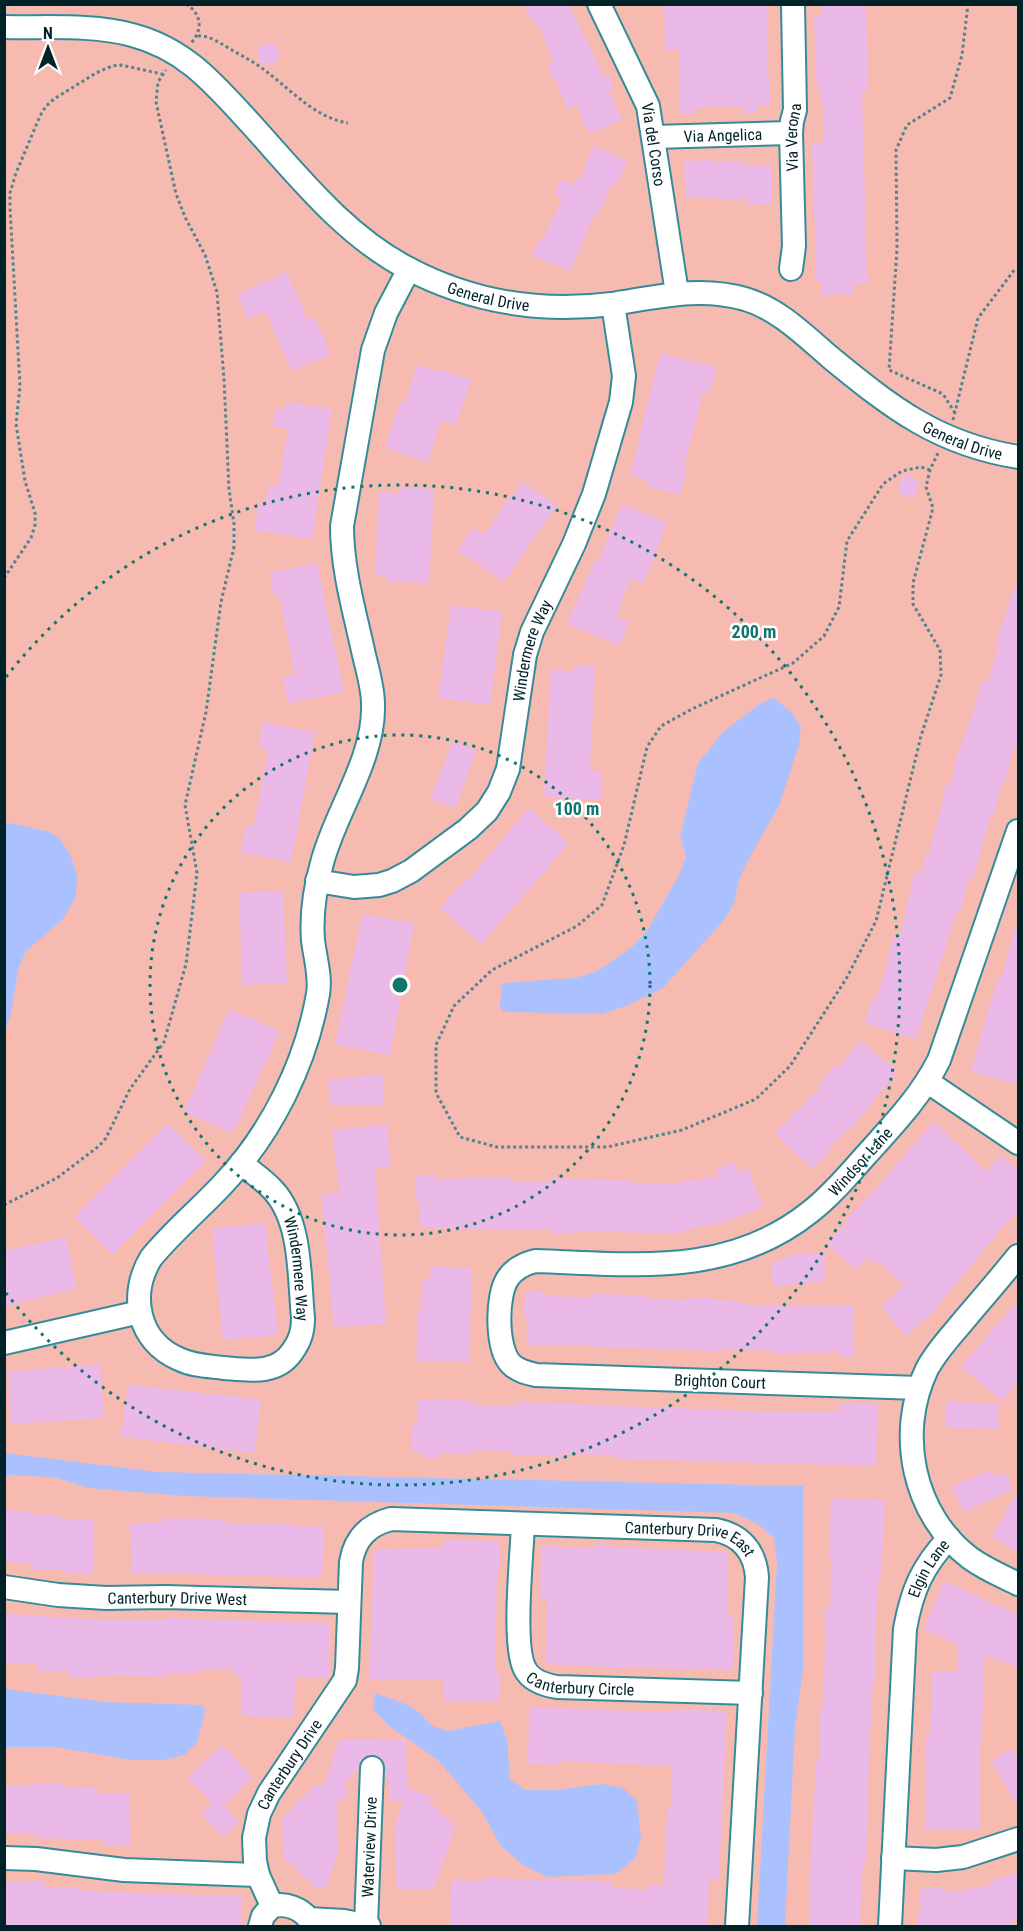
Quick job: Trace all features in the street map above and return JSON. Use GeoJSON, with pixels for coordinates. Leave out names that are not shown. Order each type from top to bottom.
{"type":"FeatureCollection","features":[{"type":"Feature","properties":{"kind":"street","name":"Via del Corso"},"geometry":{"type":"LineString","coordinates":[[599,4],[648,106],[678,293]]}},
{"type":"Feature","properties":{"kind":"street","name":"Via Verona"},"geometry":{"type":"LineString","coordinates":[[791,269],[794,246],[793,4]]}},
{"type":"Feature","properties":{"kind":"street","name":"General Drive"},"geometry":{"type":"LineString","coordinates":[[4,27],[106,30],[140,37],[177,53],[208,77],[325,205],[354,232],[409,269],[445,286],[496,301],[536,307],[562,308],[613,304],[678,293],[703,292],[726,294],[750,301],[784,319],[889,405],[922,426],[990,452],[1018,457]]}},
{"type":"Feature","properties":{"kind":"street","name":"Via Angelica"},"geometry":{"type":"LineString","coordinates":[[654,137],[792,133]]}},
{"type":"Feature","properties":{"kind":"street","name":"Windermere Way"},"geometry":{"type":"LineString","coordinates":[[241,1163],[272,1189],[284,1206],[292,1225],[303,1329],[300,1341],[287,1359],[266,1370],[255,1371],[200,1365],[177,1359],[150,1335],[140,1312],[139,1292],[141,1280],[151,1257],[225,1182],[261,1136],[295,1072],[309,1031],[319,981],[313,937],[313,909],[317,880],[323,858],[371,732],[373,719],[372,692],[342,550],[342,526],[373,350],[386,313],[409,269]]}},
{"type":"Feature","properties":{"kind":"street","name":"Windermere Way"},"geometry":{"type":"LineString","coordinates":[[317,880],[354,887],[379,885],[392,881],[411,871],[468,829],[486,811],[500,792],[508,769],[525,655],[532,632],[574,544],[594,494],[621,402],[624,376],[613,304]]}},
{"type":"Feature","properties":{"kind":"street","name":"Windsor Lane"},"geometry":{"type":"LineString","coordinates":[[521,1372],[511,1365],[504,1355],[500,1343],[500,1321],[503,1286],[509,1275],[523,1264],[535,1261],[688,1263],[718,1257],[751,1247],[792,1225],[811,1212],[836,1189],[910,1106],[928,1082],[939,1060],[1018,831]]}},
{"type":"Feature","properties":{"kind":"street"},"geometry":{"type":"LineString","coordinates":[[928,1082],[1018,1143]]}},
{"type":"Feature","properties":{"kind":"street","name":"Elgin Lane"},"geometry":{"type":"LineString","coordinates":[[890,1926],[905,1640],[910,1602],[914,1588],[927,1564],[949,1538],[928,1506],[918,1484],[911,1436],[914,1412],[919,1388],[940,1348],[1018,1256]]}},
{"type":"Feature","properties":{"kind":"street"},"geometry":{"type":"LineString","coordinates":[[4,1343],[140,1312]]}},
{"type":"Feature","properties":{"kind":"street","name":"Brighton Court"},"geometry":{"type":"LineString","coordinates":[[521,1372],[536,1375],[919,1388]]}},
{"type":"Feature","properties":{"kind":"street","name":"Canterbury Drive East"},"geometry":{"type":"LineString","coordinates":[[349,1602],[353,1550],[361,1535],[380,1522],[391,1519],[716,1530],[737,1537],[752,1554],[756,1565],[737,1926]]}},
{"type":"Feature","properties":{"kind":"street","name":"Canterbury Circle"},"geometry":{"type":"LineString","coordinates":[[523,1524],[519,1647],[525,1670],[534,1678],[545,1685],[557,1687],[751,1694]]}},
{"type":"Feature","properties":{"kind":"street"},"geometry":{"type":"LineString","coordinates":[[949,1538],[978,1563],[1018,1584]]}},
{"type":"Feature","properties":{"kind":"street","name":"Canterbury Drive West"},"geometry":{"type":"LineString","coordinates":[[4,1587],[58,1595],[106,1598],[165,1597],[349,1602]]}},
{"type":"Feature","properties":{"kind":"street","name":"Canterbury Drive"},"geometry":{"type":"LineString","coordinates":[[272,1905],[258,1875],[255,1862],[255,1826],[264,1803],[345,1680],[349,1602]]}},
{"type":"Feature","properties":{"kind":"street","name":"Waterview Drive"},"geometry":{"type":"LineString","coordinates":[[367,1926],[372,1768]]}},
{"type":"Feature","properties":{"kind":"street"},"geometry":{"type":"LineString","coordinates":[[893,1858],[936,1860],[963,1857],[1018,1839]]}},
{"type":"Feature","properties":{"kind":"street"},"geometry":{"type":"LineString","coordinates":[[4,1857],[124,1870],[258,1875]]}},
{"type":"Feature","properties":{"kind":"street"},"geometry":{"type":"LineString","coordinates":[[260,1926],[263,1916],[272,1905],[283,1904],[303,1912],[310,1923],[344,1921],[367,1926]]}},
{"type":"Feature","properties":{"kind":"path"},"geometry":{"type":"LineString","coordinates":[[186,4],[191,8],[199,23],[198,36],[204,35],[254,63],[334,121],[348,123]]}},
{"type":"Feature","properties":{"kind":"path"},"geometry":{"type":"LineString","coordinates":[[955,414],[943,394],[889,370],[897,249],[896,150],[907,125],[950,98],[962,55],[968,4]]}},
{"type":"Feature","properties":{"kind":"path"},"geometry":{"type":"LineString","coordinates":[[4,578],[31,538],[35,525],[35,513],[25,481],[16,424],[20,386],[10,208],[10,193],[16,173],[40,116],[54,99],[96,73],[112,66],[122,64],[162,74],[158,82],[156,102],[176,194],[205,255],[217,292],[234,524],[234,547],[221,602],[206,712],[185,805],[197,873],[186,964],[164,1042],[130,1089],[106,1138],[57,1178],[4,1205]]}},
{"type":"Feature","properties":{"kind":"path"},"geometry":{"type":"LineString","coordinates":[[930,470],[921,467],[902,471],[883,484],[847,541],[839,607],[824,636],[793,663],[694,708],[661,726],[647,747],[624,845],[602,905],[577,926],[492,970],[454,1006],[436,1046],[436,1093],[460,1137],[497,1146],[607,1147],[682,1130],[756,1099],[789,1066],[846,979],[876,921],[921,736],[940,675],[940,651],[914,604],[914,583],[933,508],[926,487],[930,470],[955,414],[978,318],[1014,269]]}},
{"type":"Feature","properties":{"kind":"shaded area"},"geometry":{"type":"Polygon","coordinates":[[[5,5],[1018,5],[1018,1926],[5,1926],[5,5]]]}},
{"type":"Feature","properties":{"kind":"water"},"geometry":{"type":"Polygon","coordinates":[[[774,698],[792,713],[801,727],[799,745],[779,806],[748,860],[739,880],[734,903],[724,920],[663,988],[626,1006],[601,1014],[504,1012],[500,1007],[502,983],[575,978],[598,971],[632,947],[647,931],[679,875],[686,857],[680,837],[698,763],[723,732],[761,703],[774,698]]]}},
{"type":"Feature","properties":{"kind":"water"},"geometry":{"type":"Polygon","coordinates":[[[11,823],[49,832],[60,839],[70,854],[77,875],[76,897],[62,920],[26,951],[18,970],[11,1014],[5,1031],[4,825],[11,823]]]}},
{"type":"Feature","properties":{"kind":"water"},"geometry":{"type":"Polygon","coordinates":[[[5,1453],[158,1472],[803,1486],[803,1670],[795,1728],[785,1926],[757,1926],[777,1563],[774,1538],[758,1524],[734,1513],[184,1496],[89,1488],[53,1477],[5,1475],[5,1453]]]}},
{"type":"Feature","properties":{"kind":"water"},"geometry":{"type":"Polygon","coordinates":[[[5,1689],[105,1702],[204,1705],[205,1712],[197,1742],[184,1755],[165,1760],[131,1760],[55,1747],[5,1747],[5,1689]]]}},
{"type":"Feature","properties":{"kind":"water"},"geometry":{"type":"Polygon","coordinates":[[[375,1693],[408,1705],[432,1726],[448,1731],[500,1721],[507,1740],[510,1779],[525,1790],[557,1790],[602,1784],[623,1788],[637,1801],[641,1838],[635,1859],[615,1874],[548,1877],[524,1866],[501,1846],[482,1812],[438,1760],[389,1726],[373,1709],[375,1693]]]}},
{"type":"Feature","properties":{"kind":"building"},"geometry":{"type":"Polygon","coordinates":[[[524,4],[569,4],[604,77],[609,75],[614,89],[609,91],[622,120],[589,134],[576,105],[567,109],[556,81],[554,82],[547,66],[554,63],[536,20],[532,22],[524,4]]]}},
{"type":"Feature","properties":{"kind":"building"},"geometry":{"type":"Polygon","coordinates":[[[664,4],[767,4],[770,106],[757,106],[757,112],[744,113],[743,107],[707,106],[707,108],[695,108],[695,114],[680,114],[679,50],[665,50],[664,4]]]}},
{"type":"Feature","properties":{"kind":"building"},"geometry":{"type":"Polygon","coordinates":[[[821,4],[866,4],[868,92],[862,92],[867,284],[854,284],[854,294],[822,295],[822,282],[816,282],[812,143],[824,142],[824,104],[822,104],[822,90],[817,90],[814,16],[821,15],[821,4]]]}},
{"type":"Feature","properties":{"kind":"building"},"geometry":{"type":"Polygon","coordinates":[[[268,43],[278,50],[279,54],[272,64],[268,65],[258,58],[257,54],[264,44],[268,43]]]}},
{"type":"Feature","properties":{"kind":"building"},"geometry":{"type":"Polygon","coordinates":[[[594,146],[627,161],[616,186],[612,184],[598,214],[595,213],[570,271],[532,256],[539,240],[542,241],[562,199],[554,195],[561,180],[574,185],[578,177],[580,178],[594,146]]]}},
{"type":"Feature","properties":{"kind":"building"},"geometry":{"type":"Polygon","coordinates":[[[709,160],[709,162],[743,162],[743,166],[771,166],[772,204],[747,205],[747,200],[716,200],[715,197],[686,198],[684,161],[709,160]]]}},
{"type":"Feature","properties":{"kind":"building"},"geometry":{"type":"Polygon","coordinates":[[[287,272],[308,320],[314,317],[331,354],[292,371],[265,311],[248,319],[237,295],[287,272]]]}},
{"type":"Feature","properties":{"kind":"building"},"geometry":{"type":"Polygon","coordinates":[[[660,353],[716,367],[710,393],[703,392],[684,468],[687,469],[680,495],[646,486],[647,480],[630,476],[660,353]]]}},
{"type":"Feature","properties":{"kind":"building"},"geometry":{"type":"Polygon","coordinates":[[[417,365],[438,372],[439,369],[471,380],[456,425],[441,420],[428,462],[385,448],[401,401],[405,402],[417,365]]]}},
{"type":"Feature","properties":{"kind":"building"},"geometry":{"type":"Polygon","coordinates":[[[287,402],[332,409],[312,539],[254,530],[259,503],[265,504],[268,485],[278,487],[288,429],[272,427],[276,408],[285,410],[287,402]]]}},
{"type":"Feature","properties":{"kind":"building"},"geometry":{"type":"Polygon","coordinates":[[[904,474],[920,481],[913,499],[897,492],[904,474]]]}},
{"type":"Feature","properties":{"kind":"building"},"geometry":{"type":"Polygon","coordinates":[[[519,480],[557,505],[504,582],[457,550],[473,528],[484,535],[513,493],[517,493],[519,480]]]}},
{"type":"Feature","properties":{"kind":"building"},"geometry":{"type":"Polygon","coordinates":[[[400,487],[434,489],[429,583],[385,581],[386,575],[375,575],[376,552],[383,550],[376,549],[379,492],[399,493],[400,487]]]}},
{"type":"Feature","properties":{"kind":"building"},"geometry":{"type":"Polygon","coordinates":[[[622,504],[667,523],[643,584],[631,579],[616,616],[629,622],[619,645],[567,624],[595,561],[598,562],[622,504]]]}},
{"type":"Feature","properties":{"kind":"building"},"geometry":{"type":"Polygon","coordinates":[[[317,563],[344,692],[288,703],[283,677],[295,674],[279,594],[274,595],[269,572],[317,563]]]}},
{"type":"Feature","properties":{"kind":"building"},"geometry":{"type":"Polygon","coordinates":[[[1015,585],[1018,586],[1018,741],[1014,754],[1012,754],[1005,784],[1002,784],[994,816],[991,815],[973,879],[969,878],[961,911],[957,910],[916,1039],[865,1023],[872,998],[876,1000],[895,934],[900,935],[915,872],[921,874],[926,854],[928,855],[946,784],[950,785],[959,746],[961,746],[973,713],[982,681],[987,683],[999,644],[996,643],[1015,585]]]}},
{"type":"Feature","properties":{"kind":"building"},"geometry":{"type":"Polygon","coordinates":[[[451,605],[502,612],[490,705],[438,698],[451,605]]]}},
{"type":"Feature","properties":{"kind":"building"},"geometry":{"type":"Polygon","coordinates":[[[573,665],[595,666],[590,772],[602,772],[601,800],[544,797],[551,670],[573,671],[573,665]]]}},
{"type":"Feature","properties":{"kind":"building"},"geometry":{"type":"Polygon","coordinates":[[[263,722],[315,732],[291,862],[241,853],[246,825],[254,826],[268,750],[258,748],[263,722]]]}},
{"type":"Feature","properties":{"kind":"building"},"geometry":{"type":"Polygon","coordinates":[[[453,741],[477,750],[455,808],[430,799],[453,741]]]}},
{"type":"Feature","properties":{"kind":"building"},"geometry":{"type":"Polygon","coordinates":[[[529,808],[569,843],[481,944],[440,908],[458,887],[470,878],[529,808]]]}},
{"type":"Feature","properties":{"kind":"building"},"geometry":{"type":"Polygon","coordinates":[[[283,891],[287,983],[242,985],[239,893],[283,891]]]}},
{"type":"Feature","properties":{"kind":"building"},"geometry":{"type":"Polygon","coordinates":[[[362,914],[414,923],[390,1055],[335,1045],[362,914]]]}},
{"type":"Feature","properties":{"kind":"building"},"geometry":{"type":"Polygon","coordinates":[[[1014,930],[1018,930],[1018,1072],[1015,1084],[971,1072],[987,1013],[999,977],[1002,978],[1014,930]]]}},
{"type":"Feature","properties":{"kind":"building"},"geometry":{"type":"Polygon","coordinates":[[[229,1009],[280,1031],[233,1133],[184,1112],[229,1009]]]}},
{"type":"Feature","properties":{"kind":"building"},"geometry":{"type":"Polygon","coordinates":[[[860,1041],[897,1071],[863,1115],[829,1148],[830,1150],[813,1169],[774,1134],[820,1088],[818,1086],[834,1065],[838,1068],[860,1041]]]}},
{"type":"Feature","properties":{"kind":"building"},"geometry":{"type":"Polygon","coordinates":[[[382,1074],[385,1106],[331,1106],[328,1080],[382,1074]]]}},
{"type":"Feature","properties":{"kind":"building"},"geometry":{"type":"Polygon","coordinates":[[[934,1122],[987,1171],[1001,1155],[1018,1171],[1018,1211],[930,1315],[906,1336],[881,1306],[904,1285],[877,1261],[874,1265],[866,1258],[857,1269],[827,1245],[848,1218],[934,1122]]]}},
{"type":"Feature","properties":{"kind":"building"},"geometry":{"type":"Polygon","coordinates":[[[168,1123],[206,1161],[112,1255],[74,1217],[168,1123]]]}},
{"type":"Feature","properties":{"kind":"building"},"geometry":{"type":"Polygon","coordinates":[[[387,1124],[391,1166],[375,1168],[386,1324],[334,1327],[321,1195],[340,1193],[332,1130],[387,1124]]]}},
{"type":"Feature","properties":{"kind":"building"},"geometry":{"type":"Polygon","coordinates":[[[734,1162],[738,1172],[748,1168],[763,1207],[724,1223],[683,1230],[683,1234],[578,1231],[578,1233],[551,1233],[551,1230],[419,1228],[419,1202],[415,1202],[415,1175],[435,1175],[435,1179],[511,1177],[511,1181],[552,1182],[552,1178],[636,1181],[636,1184],[675,1183],[719,1176],[716,1169],[734,1162]]]}},
{"type":"Feature","properties":{"kind":"building"},"geometry":{"type":"Polygon","coordinates":[[[265,1223],[278,1335],[223,1340],[212,1228],[265,1223]]]}},
{"type":"Feature","properties":{"kind":"building"},"geometry":{"type":"Polygon","coordinates":[[[66,1237],[77,1288],[4,1307],[4,1251],[66,1237]]]}},
{"type":"Feature","properties":{"kind":"building"},"geometry":{"type":"Polygon","coordinates":[[[824,1252],[826,1281],[773,1286],[771,1261],[786,1260],[785,1255],[824,1252]]]}},
{"type":"Feature","properties":{"kind":"building"},"geometry":{"type":"Polygon","coordinates":[[[431,1266],[472,1268],[469,1362],[416,1361],[422,1280],[430,1281],[431,1266]]]}},
{"type":"Feature","properties":{"kind":"building"},"geometry":{"type":"Polygon","coordinates":[[[525,1291],[544,1292],[544,1296],[592,1297],[592,1294],[644,1295],[644,1298],[692,1300],[692,1297],[712,1298],[711,1300],[747,1303],[747,1306],[854,1306],[853,1357],[839,1357],[839,1352],[773,1354],[773,1351],[720,1349],[720,1351],[594,1347],[594,1345],[527,1345],[528,1319],[524,1318],[525,1291]]]}},
{"type":"Feature","properties":{"kind":"building"},"geometry":{"type":"Polygon","coordinates":[[[1018,1301],[1018,1382],[1002,1401],[961,1367],[1018,1301]]]}},
{"type":"Feature","properties":{"kind":"building"},"geometry":{"type":"Polygon","coordinates":[[[100,1364],[104,1418],[11,1424],[8,1372],[100,1364]]]}},
{"type":"Feature","properties":{"kind":"building"},"geometry":{"type":"Polygon","coordinates":[[[128,1385],[261,1399],[255,1453],[121,1437],[128,1385]]]}},
{"type":"Feature","properties":{"kind":"building"},"geometry":{"type":"Polygon","coordinates":[[[417,1399],[476,1401],[476,1405],[518,1406],[518,1402],[778,1412],[829,1412],[840,1411],[840,1403],[878,1404],[876,1466],[615,1459],[615,1455],[565,1454],[565,1457],[512,1455],[512,1451],[475,1450],[475,1453],[442,1453],[442,1458],[422,1458],[422,1452],[412,1452],[412,1425],[417,1425],[417,1399]]]}},
{"type":"Feature","properties":{"kind":"building"},"geometry":{"type":"Polygon","coordinates":[[[945,1402],[999,1403],[998,1429],[945,1428],[945,1402]]]}},
{"type":"Feature","properties":{"kind":"building"},"geometry":{"type":"Polygon","coordinates":[[[990,1470],[993,1477],[1004,1472],[1013,1489],[964,1512],[952,1487],[990,1470]]]}},
{"type":"Feature","properties":{"kind":"building"},"geometry":{"type":"Polygon","coordinates":[[[1018,1490],[1018,1552],[992,1537],[1018,1490]]]}},
{"type":"Feature","properties":{"kind":"building"},"geometry":{"type":"Polygon","coordinates":[[[831,1498],[885,1500],[881,1579],[878,1579],[866,1861],[863,1861],[860,1926],[810,1926],[810,1875],[816,1762],[819,1762],[819,1708],[823,1709],[825,1607],[830,1607],[831,1498]]]}},
{"type":"Feature","properties":{"kind":"building"},"geometry":{"type":"Polygon","coordinates":[[[4,1510],[62,1515],[62,1519],[94,1520],[93,1574],[31,1569],[31,1563],[4,1562],[4,1510]]]}},
{"type":"Feature","properties":{"kind":"building"},"geometry":{"type":"Polygon","coordinates":[[[164,1518],[225,1519],[225,1523],[291,1523],[291,1526],[324,1527],[322,1578],[132,1574],[130,1523],[164,1522],[164,1518]]]}},
{"type":"Feature","properties":{"kind":"building"},"geometry":{"type":"Polygon","coordinates":[[[444,1540],[500,1541],[499,1571],[497,1571],[495,1672],[500,1672],[500,1702],[444,1701],[444,1680],[369,1679],[373,1549],[444,1548],[444,1540]]]}},
{"type":"Feature","properties":{"kind":"building"},"geometry":{"type":"Polygon","coordinates":[[[596,1544],[611,1545],[611,1547],[728,1552],[727,1616],[734,1617],[733,1669],[626,1668],[546,1664],[547,1599],[540,1599],[541,1546],[595,1548],[596,1544]]]}},
{"type":"Feature","properties":{"kind":"building"},"geometry":{"type":"Polygon","coordinates":[[[944,1581],[1018,1615],[1018,1668],[985,1654],[981,1747],[980,1744],[980,1830],[926,1830],[926,1735],[930,1735],[932,1671],[957,1671],[958,1647],[954,1645],[955,1643],[924,1630],[944,1581]]]}},
{"type":"Feature","properties":{"kind":"building"},"geometry":{"type":"Polygon","coordinates":[[[6,1614],[104,1620],[169,1620],[169,1618],[330,1623],[330,1678],[295,1678],[294,1718],[241,1716],[242,1675],[233,1675],[234,1670],[197,1669],[197,1674],[165,1673],[165,1677],[98,1675],[98,1678],[70,1677],[70,1672],[38,1672],[38,1664],[5,1663],[6,1614]]]}},
{"type":"Feature","properties":{"kind":"building"},"geometry":{"type":"Polygon","coordinates":[[[529,1707],[674,1712],[675,1709],[727,1711],[719,1879],[709,1879],[708,1926],[450,1926],[451,1880],[484,1881],[484,1878],[611,1881],[611,1888],[647,1889],[647,1885],[664,1885],[667,1807],[672,1807],[672,1766],[557,1761],[557,1765],[528,1764],[529,1707]]]}},
{"type":"Feature","properties":{"kind":"building"},"geometry":{"type":"Polygon","coordinates":[[[406,1739],[407,1788],[436,1798],[436,1800],[427,1800],[455,1826],[434,1889],[397,1890],[395,1832],[393,1832],[403,1800],[390,1801],[390,1781],[385,1776],[384,1762],[380,1757],[372,1755],[365,1756],[361,1760],[358,1769],[346,1781],[347,1799],[337,1799],[337,1846],[340,1845],[327,1887],[315,1887],[283,1857],[282,1819],[313,1786],[324,1786],[339,1740],[406,1739]]]}},
{"type":"Feature","properties":{"kind":"building"},"geometry":{"type":"Polygon","coordinates":[[[222,1745],[253,1778],[224,1805],[239,1822],[223,1837],[201,1814],[212,1804],[187,1777],[222,1745]]]}},
{"type":"Feature","properties":{"kind":"building"},"geometry":{"type":"Polygon","coordinates":[[[1012,1748],[1018,1758],[1018,1805],[991,1762],[1012,1748]]]}},
{"type":"Feature","properties":{"kind":"building"},"geometry":{"type":"Polygon","coordinates":[[[35,1784],[63,1784],[63,1787],[97,1788],[97,1794],[129,1793],[131,1845],[103,1845],[103,1840],[36,1838],[36,1834],[4,1833],[4,1785],[35,1786],[35,1784]]]}},
{"type":"Feature","properties":{"kind":"building"},"geometry":{"type":"Polygon","coordinates":[[[1018,1873],[1018,1919],[1012,1920],[1013,1924],[1004,1926],[918,1926],[917,1914],[921,1914],[919,1889],[945,1887],[945,1893],[992,1885],[990,1880],[1018,1873]]]}},
{"type":"Feature","properties":{"kind":"building"},"geometry":{"type":"Polygon","coordinates":[[[4,1881],[46,1882],[46,1887],[77,1887],[77,1890],[242,1896],[241,1926],[4,1926],[4,1881]]]}}]}
